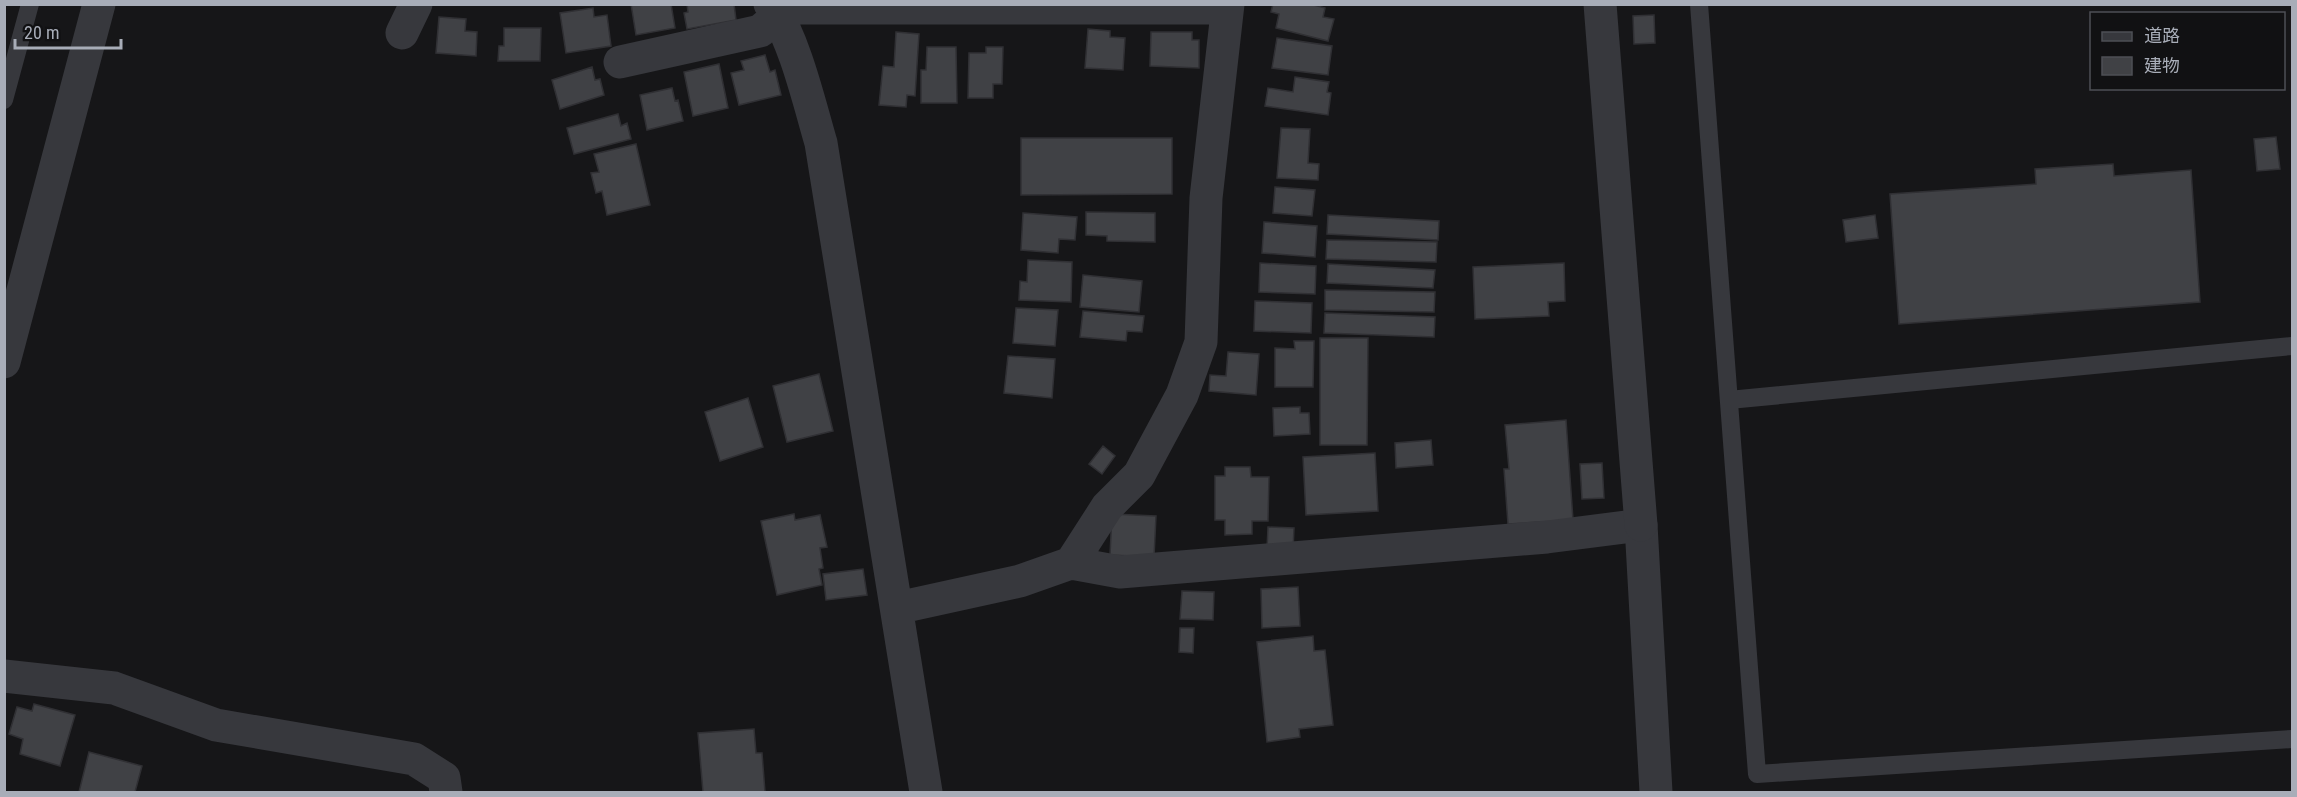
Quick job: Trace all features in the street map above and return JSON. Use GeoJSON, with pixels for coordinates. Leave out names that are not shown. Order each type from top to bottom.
{"type":"FeatureCollection","features":[{"type":"Feature","properties":{"kind":"street"},"geometry":{"type":"LineString","coordinates":[[4,362],[99,4]]}},
{"type":"Feature","properties":{"kind":"street"},"geometry":{"type":"LineString","coordinates":[[1600,4],[1641,525],[1656,792]]}},
{"type":"Feature","properties":{"kind":"street"},"geometry":{"type":"LineString","coordinates":[[774,10],[1227,6],[1206,198],[1201,342],[1182,395],[1139,476],[1107,507],[1071,563]]}},
{"type":"Feature","properties":{"kind":"street"},"geometry":{"type":"LineString","coordinates":[[620,62],[760,31],[774,10]]}},
{"type":"Feature","properties":{"kind":"street"},"geometry":{"type":"LineString","coordinates":[[774,10],[801,77],[821,143],[869,452],[897,608],[926,792]]}},
{"type":"Feature","properties":{"kind":"street"},"geometry":{"type":"LineString","coordinates":[[897,608],[1020,581],[1071,563],[1120,572],[1547,537],[1641,525]]}},
{"type":"Feature","properties":{"kind":"street"},"geometry":{"type":"LineString","coordinates":[[4,676],[114,688],[216,725],[414,759],[444,778],[446,792]]}},
{"type":"Feature","properties":{"kind":"lane"},"geometry":{"type":"LineString","coordinates":[[4,100],[30,4]]}},
{"type":"Feature","properties":{"kind":"lane"},"geometry":{"type":"LineString","coordinates":[[1699,4],[1756,774],[2292,740]]}},
{"type":"Feature","properties":{"kind":"lane"},"geometry":{"type":"LineString","coordinates":[[1729,399],[2292,346]]}},
{"type":"Feature","properties":{"kind":"building"},"geometry":{"type":"Polygon","coordinates":[[[631,4],[671,4],[675,28],[636,35],[631,4]]]}},
{"type":"Feature","properties":{"kind":"building"},"geometry":{"type":"Polygon","coordinates":[[[687,4],[734,4],[736,20],[687,29],[684,13],[688,12],[687,4]]]}},
{"type":"Feature","properties":{"kind":"building"},"geometry":{"type":"Polygon","coordinates":[[[1273,4],[1310,4],[1325,8],[1323,17],[1334,19],[1328,41],[1276,28],[1279,14],[1271,12],[1273,4]]]}},
{"type":"Feature","properties":{"kind":"building"},"geometry":{"type":"Polygon","coordinates":[[[593,8],[594,17],[607,15],[611,46],[566,53],[560,13],[593,8]]]}},
{"type":"Feature","properties":{"kind":"building"},"geometry":{"type":"Polygon","coordinates":[[[1654,15],[1655,43],[1634,44],[1633,16],[1654,15]]]}},
{"type":"Feature","properties":{"kind":"building"},"geometry":{"type":"Polygon","coordinates":[[[439,17],[466,19],[465,31],[477,32],[476,56],[436,53],[439,17]]]}},
{"type":"Feature","properties":{"kind":"building"},"geometry":{"type":"Polygon","coordinates":[[[504,28],[541,28],[540,61],[498,61],[499,46],[504,46],[504,28]]]}},
{"type":"Feature","properties":{"kind":"building"},"geometry":{"type":"Polygon","coordinates":[[[1088,29],[1110,31],[1110,37],[1125,38],[1123,70],[1085,68],[1088,29]]]}},
{"type":"Feature","properties":{"kind":"building"},"geometry":{"type":"Polygon","coordinates":[[[896,32],[919,34],[915,96],[907,95],[906,107],[879,105],[883,66],[894,67],[896,32]]]}},
{"type":"Feature","properties":{"kind":"building"},"geometry":{"type":"Polygon","coordinates":[[[1151,32],[1192,32],[1192,40],[1199,40],[1199,68],[1150,66],[1151,32]]]}},
{"type":"Feature","properties":{"kind":"building"},"geometry":{"type":"Polygon","coordinates":[[[1277,38],[1332,46],[1328,75],[1272,68],[1277,38]]]}},
{"type":"Feature","properties":{"kind":"building"},"geometry":{"type":"Polygon","coordinates":[[[927,47],[956,47],[957,103],[921,103],[921,70],[926,70],[927,47]]]}},
{"type":"Feature","properties":{"kind":"building"},"geometry":{"type":"Polygon","coordinates":[[[986,47],[1003,47],[1002,84],[993,84],[993,98],[968,98],[969,53],[986,53],[986,47]]]}},
{"type":"Feature","properties":{"kind":"building"},"geometry":{"type":"Polygon","coordinates":[[[765,55],[770,72],[775,70],[781,95],[739,105],[731,73],[744,70],[741,61],[765,55]]]}},
{"type":"Feature","properties":{"kind":"building"},"geometry":{"type":"Polygon","coordinates":[[[719,64],[728,108],[693,116],[684,72],[719,64]]]}},
{"type":"Feature","properties":{"kind":"building"},"geometry":{"type":"Polygon","coordinates":[[[592,67],[595,80],[600,79],[604,95],[560,109],[552,80],[592,67]]]}},
{"type":"Feature","properties":{"kind":"building"},"geometry":{"type":"Polygon","coordinates":[[[1295,77],[1329,82],[1327,92],[1331,93],[1328,115],[1265,106],[1268,88],[1293,92],[1295,77]]]}},
{"type":"Feature","properties":{"kind":"building"},"geometry":{"type":"Polygon","coordinates":[[[672,88],[675,101],[678,100],[683,121],[647,130],[640,95],[672,88]]]}},
{"type":"Feature","properties":{"kind":"building"},"geometry":{"type":"Polygon","coordinates":[[[618,114],[621,126],[627,123],[631,139],[574,154],[567,128],[618,114]]]}},
{"type":"Feature","properties":{"kind":"building"},"geometry":{"type":"Polygon","coordinates":[[[1281,128],[1310,129],[1308,163],[1319,164],[1318,180],[1277,178],[1281,128]]]}},
{"type":"Feature","properties":{"kind":"building"},"geometry":{"type":"Polygon","coordinates":[[[2276,137],[2280,169],[2257,171],[2254,139],[2276,137]]]}},
{"type":"Feature","properties":{"kind":"building"},"geometry":{"type":"Polygon","coordinates":[[[1021,138],[1172,138],[1172,194],[1021,195],[1021,138]]]}},
{"type":"Feature","properties":{"kind":"building"},"geometry":{"type":"Polygon","coordinates":[[[636,144],[650,205],[607,215],[602,191],[596,193],[591,173],[599,172],[594,154],[636,144]]]}},
{"type":"Feature","properties":{"kind":"building"},"geometry":{"type":"Polygon","coordinates":[[[2113,164],[2114,176],[2191,170],[2200,302],[1899,324],[1890,194],[2036,184],[2035,169],[2113,164]]]}},
{"type":"Feature","properties":{"kind":"building"},"geometry":{"type":"Polygon","coordinates":[[[1275,187],[1315,190],[1312,216],[1273,213],[1275,187]]]}},
{"type":"Feature","properties":{"kind":"building"},"geometry":{"type":"Polygon","coordinates":[[[1086,212],[1155,213],[1155,242],[1107,241],[1107,236],[1086,235],[1086,212]]]}},
{"type":"Feature","properties":{"kind":"building"},"geometry":{"type":"Polygon","coordinates":[[[1023,213],[1077,217],[1075,240],[1059,239],[1058,253],[1021,250],[1023,213]]]}},
{"type":"Feature","properties":{"kind":"building"},"geometry":{"type":"Polygon","coordinates":[[[1328,215],[1439,221],[1438,240],[1327,234],[1328,215]]]}},
{"type":"Feature","properties":{"kind":"building"},"geometry":{"type":"Polygon","coordinates":[[[1875,215],[1878,238],[1846,242],[1843,220],[1875,215]]]}},
{"type":"Feature","properties":{"kind":"building"},"geometry":{"type":"Polygon","coordinates":[[[1264,222],[1317,226],[1315,257],[1262,253],[1264,222]]]}},
{"type":"Feature","properties":{"kind":"building"},"geometry":{"type":"Polygon","coordinates":[[[1327,240],[1437,242],[1436,262],[1326,259],[1327,240]]]}},
{"type":"Feature","properties":{"kind":"building"},"geometry":{"type":"Polygon","coordinates":[[[1028,260],[1072,262],[1071,302],[1019,300],[1020,281],[1027,282],[1028,260]]]}},
{"type":"Feature","properties":{"kind":"building"},"geometry":{"type":"Polygon","coordinates":[[[1260,263],[1316,266],[1315,294],[1259,292],[1260,263]]]}},
{"type":"Feature","properties":{"kind":"building"},"geometry":{"type":"Polygon","coordinates":[[[1564,263],[1565,301],[1548,302],[1549,316],[1475,319],[1473,267],[1564,263]]]}},
{"type":"Feature","properties":{"kind":"building"},"geometry":{"type":"Polygon","coordinates":[[[1328,264],[1435,270],[1433,288],[1327,283],[1328,264]]]}},
{"type":"Feature","properties":{"kind":"building"},"geometry":{"type":"Polygon","coordinates":[[[1083,275],[1142,281],[1139,312],[1080,307],[1083,275]]]}},
{"type":"Feature","properties":{"kind":"building"},"geometry":{"type":"Polygon","coordinates":[[[1325,290],[1435,292],[1434,312],[1325,310],[1325,290]]]}},
{"type":"Feature","properties":{"kind":"building"},"geometry":{"type":"Polygon","coordinates":[[[1255,301],[1312,303],[1311,333],[1254,331],[1255,301]]]}},
{"type":"Feature","properties":{"kind":"building"},"geometry":{"type":"Polygon","coordinates":[[[1016,308],[1058,310],[1055,346],[1013,343],[1016,308]]]}},
{"type":"Feature","properties":{"kind":"building"},"geometry":{"type":"Polygon","coordinates":[[[1083,311],[1144,316],[1142,332],[1127,331],[1126,341],[1080,337],[1083,311]]]}},
{"type":"Feature","properties":{"kind":"building"},"geometry":{"type":"Polygon","coordinates":[[[1325,313],[1435,317],[1434,337],[1324,333],[1325,313]]]}},
{"type":"Feature","properties":{"kind":"building"},"geometry":{"type":"Polygon","coordinates":[[[1320,338],[1368,338],[1367,445],[1320,445],[1320,338]]]}},
{"type":"Feature","properties":{"kind":"building"},"geometry":{"type":"Polygon","coordinates":[[[1294,341],[1314,341],[1313,387],[1275,387],[1275,348],[1295,349],[1294,341]]]}},
{"type":"Feature","properties":{"kind":"building"},"geometry":{"type":"Polygon","coordinates":[[[1228,352],[1259,354],[1256,395],[1209,391],[1210,375],[1226,376],[1228,352]]]}},
{"type":"Feature","properties":{"kind":"building"},"geometry":{"type":"Polygon","coordinates":[[[1008,356],[1055,359],[1052,398],[1004,393],[1008,356]]]}},
{"type":"Feature","properties":{"kind":"building"},"geometry":{"type":"Polygon","coordinates":[[[819,374],[833,431],[787,442],[773,386],[819,374]]]}},
{"type":"Feature","properties":{"kind":"building"},"geometry":{"type":"Polygon","coordinates":[[[748,398],[763,447],[720,461],[705,412],[748,398]]]}},
{"type":"Feature","properties":{"kind":"building"},"geometry":{"type":"Polygon","coordinates":[[[1300,407],[1300,413],[1309,413],[1310,434],[1274,436],[1273,408],[1300,407]]]}},
{"type":"Feature","properties":{"kind":"building"},"geometry":{"type":"Polygon","coordinates":[[[1566,420],[1573,520],[1508,524],[1504,469],[1509,469],[1505,425],[1566,420]]]}},
{"type":"Feature","properties":{"kind":"building"},"geometry":{"type":"Polygon","coordinates":[[[1431,440],[1433,465],[1396,468],[1395,443],[1431,440]]]}},
{"type":"Feature","properties":{"kind":"building"},"geometry":{"type":"Polygon","coordinates":[[[1103,446],[1115,456],[1102,474],[1089,464],[1103,446]]]}},
{"type":"Feature","properties":{"kind":"building"},"geometry":{"type":"Polygon","coordinates":[[[1375,453],[1378,511],[1306,515],[1303,457],[1375,453]]]}},
{"type":"Feature","properties":{"kind":"building"},"geometry":{"type":"Polygon","coordinates":[[[1602,463],[1604,498],[1582,499],[1580,464],[1602,463]]]}},
{"type":"Feature","properties":{"kind":"building"},"geometry":{"type":"Polygon","coordinates":[[[1225,467],[1250,467],[1251,477],[1269,477],[1268,521],[1252,521],[1252,534],[1225,535],[1225,520],[1215,520],[1215,476],[1225,476],[1225,467]]]}},
{"type":"Feature","properties":{"kind":"building"},"geometry":{"type":"Polygon","coordinates":[[[794,514],[795,520],[820,515],[827,547],[820,548],[823,568],[819,569],[822,585],[777,595],[761,521],[794,514]]]}},
{"type":"Feature","properties":{"kind":"building"},"geometry":{"type":"Polygon","coordinates":[[[1112,514],[1156,516],[1154,557],[1110,555],[1112,514]]]}},
{"type":"Feature","properties":{"kind":"building"},"geometry":{"type":"Polygon","coordinates":[[[1268,527],[1294,528],[1293,551],[1267,549],[1268,527]]]}},
{"type":"Feature","properties":{"kind":"building"},"geometry":{"type":"Polygon","coordinates":[[[863,569],[867,595],[826,600],[823,574],[863,569]]]}},
{"type":"Feature","properties":{"kind":"building"},"geometry":{"type":"Polygon","coordinates":[[[1298,587],[1300,626],[1262,628],[1261,589],[1298,587]]]}},
{"type":"Feature","properties":{"kind":"building"},"geometry":{"type":"Polygon","coordinates":[[[1182,591],[1214,592],[1213,620],[1180,619],[1182,591]]]}},
{"type":"Feature","properties":{"kind":"building"},"geometry":{"type":"Polygon","coordinates":[[[1180,628],[1194,628],[1193,653],[1179,652],[1180,628]]]}},
{"type":"Feature","properties":{"kind":"building"},"geometry":{"type":"Polygon","coordinates":[[[1313,636],[1314,651],[1325,650],[1333,725],[1299,729],[1300,737],[1267,742],[1257,642],[1313,636]]]}},
{"type":"Feature","properties":{"kind":"building"},"geometry":{"type":"Polygon","coordinates":[[[34,704],[75,715],[60,766],[20,754],[23,739],[9,734],[17,707],[32,711],[34,704]]]}},
{"type":"Feature","properties":{"kind":"building"},"geometry":{"type":"Polygon","coordinates":[[[754,729],[756,753],[762,753],[765,792],[703,792],[698,733],[754,729]]]}},
{"type":"Feature","properties":{"kind":"building"},"geometry":{"type":"Polygon","coordinates":[[[754,729],[756,753],[762,753],[765,792],[703,792],[698,733],[754,729]]]}},
{"type":"Feature","properties":{"kind":"building"},"geometry":{"type":"Polygon","coordinates":[[[89,752],[142,766],[135,792],[79,792],[89,752]]]}},
{"type":"Feature","properties":{"kind":"building"},"geometry":{"type":"Polygon","coordinates":[[[89,752],[142,766],[135,792],[79,792],[89,752]]]}}]}
